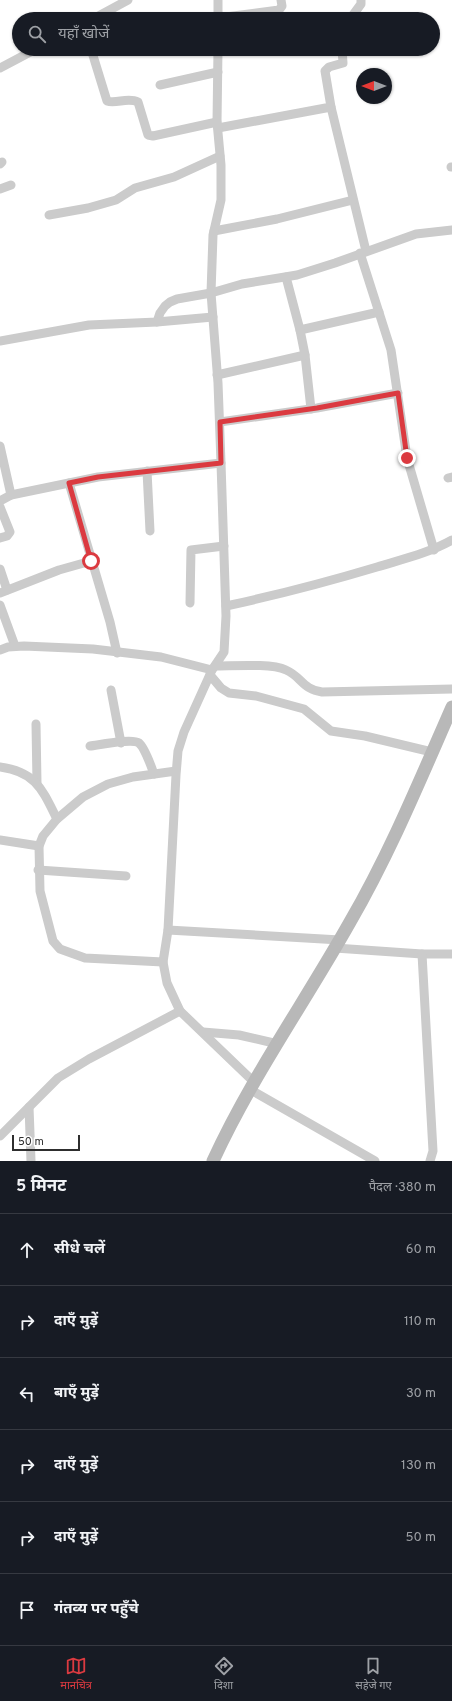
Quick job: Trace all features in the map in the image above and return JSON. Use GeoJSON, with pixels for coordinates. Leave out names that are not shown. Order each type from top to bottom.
{"type":"FeatureCollection","features":[{"type":"Feature","properties":{"kind":"street"},"geometry":{"type":"LineString","coordinates":[[106,12],[128,0]]}},
{"type":"Feature","properties":{"kind":"street"},"geometry":{"type":"LineString","coordinates":[[218,0],[218,12]]}},
{"type":"Feature","properties":{"kind":"street"},"geometry":{"type":"LineString","coordinates":[[264,12],[279,10],[282,6],[280,0]]}},
{"type":"Feature","properties":{"kind":"street"},"geometry":{"type":"LineString","coordinates":[[355,12],[361,4],[361,0]]}},
{"type":"Feature","properties":{"kind":"street"},"geometry":{"type":"LineString","coordinates":[[0,68],[23,56]]}},
{"type":"Feature","properties":{"kind":"street"},"geometry":{"type":"LineString","coordinates":[[93,56],[106,101],[136,101],[148,135],[153,136],[331,107]]}},
{"type":"Feature","properties":{"kind":"street"},"geometry":{"type":"LineString","coordinates":[[218,56],[217,125],[220,156],[221,200],[214,230],[211,293],[220,422],[226,606],[224,652],[212,671],[184,732],[178,750],[168,930],[163,962],[167,983],[180,1011],[203,1032],[253,1086],[375,1161]]}},
{"type":"Feature","properties":{"kind":"street"},"geometry":{"type":"LineString","coordinates":[[342,56],[343,64],[329,67],[325,71],[331,107],[353,200],[363,252],[391,350],[407,458],[434,550]]}},
{"type":"Feature","properties":{"kind":"street"},"geometry":{"type":"LineString","coordinates":[[160,85],[218,72]]}},
{"type":"Feature","properties":{"kind":"street"},"geometry":{"type":"LineString","coordinates":[[49,214],[88,208],[116,200],[135,188],[174,178],[220,156]]}},
{"type":"Feature","properties":{"kind":"street"},"geometry":{"type":"LineString","coordinates":[[0,189],[11,185]]}},
{"type":"Feature","properties":{"kind":"street"},"geometry":{"type":"LineString","coordinates":[[214,230],[277,219],[353,200]]}},
{"type":"Feature","properties":{"kind":"street"},"geometry":{"type":"LineString","coordinates":[[157,322],[160,313],[170,302],[211,293],[242,284],[296,275],[335,263],[416,234],[452,230]]}},
{"type":"Feature","properties":{"kind":"street"},"geometry":{"type":"LineString","coordinates":[[286,277],[305,355],[311,409]]}},
{"type":"Feature","properties":{"kind":"street"},"geometry":{"type":"LineString","coordinates":[[300,330],[379,312]]}},
{"type":"Feature","properties":{"kind":"street"},"geometry":{"type":"LineString","coordinates":[[0,340],[89,324],[157,322],[213,317]]}},
{"type":"Feature","properties":{"kind":"street"},"geometry":{"type":"LineString","coordinates":[[217,375],[305,355]]}},
{"type":"Feature","properties":{"kind":"street"},"geometry":{"type":"LineString","coordinates":[[220,422],[311,409],[398,393]]}},
{"type":"Feature","properties":{"kind":"street"},"geometry":{"type":"LineString","coordinates":[[0,446],[2,467],[11,495]]}},
{"type":"Feature","properties":{"kind":"street"},"geometry":{"type":"LineString","coordinates":[[0,501],[11,495],[98,477],[221,463]]}},
{"type":"Feature","properties":{"kind":"street"},"geometry":{"type":"LineString","coordinates":[[147,471],[150,531]]}},
{"type":"Feature","properties":{"kind":"street"},"geometry":{"type":"LineString","coordinates":[[69,483],[110,622],[117,653]]}},
{"type":"Feature","properties":{"kind":"street"},"geometry":{"type":"LineString","coordinates":[[0,507],[10,532],[7,536],[0,538]]}},
{"type":"Feature","properties":{"kind":"street"},"geometry":{"type":"LineString","coordinates":[[226,606],[338,579],[434,550],[452,540]]}},
{"type":"Feature","properties":{"kind":"street"},"geometry":{"type":"LineString","coordinates":[[190,603],[191,550],[224,546]]}},
{"type":"Feature","properties":{"kind":"street"},"geometry":{"type":"LineString","coordinates":[[0,569],[4,592],[59,570],[91,561]]}},
{"type":"Feature","properties":{"kind":"street"},"geometry":{"type":"LineString","coordinates":[[0,605],[15,646]]}},
{"type":"Feature","properties":{"kind":"street"},"geometry":{"type":"LineString","coordinates":[[0,650],[15,646],[93,649],[161,657],[212,671],[276,667],[291,673],[306,687],[314,691],[322,692],[452,689]]}},
{"type":"Feature","properties":{"kind":"street"},"geometry":{"type":"LineString","coordinates":[[212,671],[222,688],[229,693],[256,696],[304,708],[332,731],[365,736],[432,752]]}},
{"type":"Feature","properties":{"kind":"street"},"geometry":{"type":"LineString","coordinates":[[111,690],[121,743]]}},
{"type":"Feature","properties":{"kind":"street"},"geometry":{"type":"LineString","coordinates":[[213,1161],[253,1086],[337,944],[390,848],[432,752],[447,728],[452,707]]}},
{"type":"Feature","properties":{"kind":"street"},"geometry":{"type":"LineString","coordinates":[[36,724],[37,783]]}},
{"type":"Feature","properties":{"kind":"street"},"geometry":{"type":"LineString","coordinates":[[90,746],[134,742],[140,744],[154,774]]}},
{"type":"Feature","properties":{"kind":"street"},"geometry":{"type":"LineString","coordinates":[[0,767],[19,771],[37,783],[44,793],[57,819]]}},
{"type":"Feature","properties":{"kind":"street"},"geometry":{"type":"LineString","coordinates":[[163,962],[85,958],[60,949],[53,941],[40,891],[38,870],[39,846],[43,836],[57,819],[83,797],[108,784],[133,777],[176,771]]}},
{"type":"Feature","properties":{"kind":"street"},"geometry":{"type":"LineString","coordinates":[[0,840],[39,846]]}},
{"type":"Feature","properties":{"kind":"street"},"geometry":{"type":"LineString","coordinates":[[38,870],[126,876]]}},
{"type":"Feature","properties":{"kind":"street"},"geometry":{"type":"LineString","coordinates":[[168,930],[337,944],[422,954],[452,954]]}},
{"type":"Feature","properties":{"kind":"street"},"geometry":{"type":"LineString","coordinates":[[422,954],[433,1151],[430,1161]]}},
{"type":"Feature","properties":{"kind":"street"},"geometry":{"type":"LineString","coordinates":[[0,1136],[4,1129],[58,1078],[89,1059],[180,1011]]}},
{"type":"Feature","properties":{"kind":"street"},"geometry":{"type":"LineString","coordinates":[[203,1032],[239,1035],[278,1044]]}},
{"type":"Feature","properties":{"kind":"street"},"geometry":{"type":"LineString","coordinates":[[29,1107],[31,1161]]}},
{"type":"Feature","properties":{"kind":"route"},"geometry":{"type":"LineString","coordinates":[[91,561],[69,483],[98,477],[221,463],[220,422],[317,408],[398,393],[407,458]]}}]}
